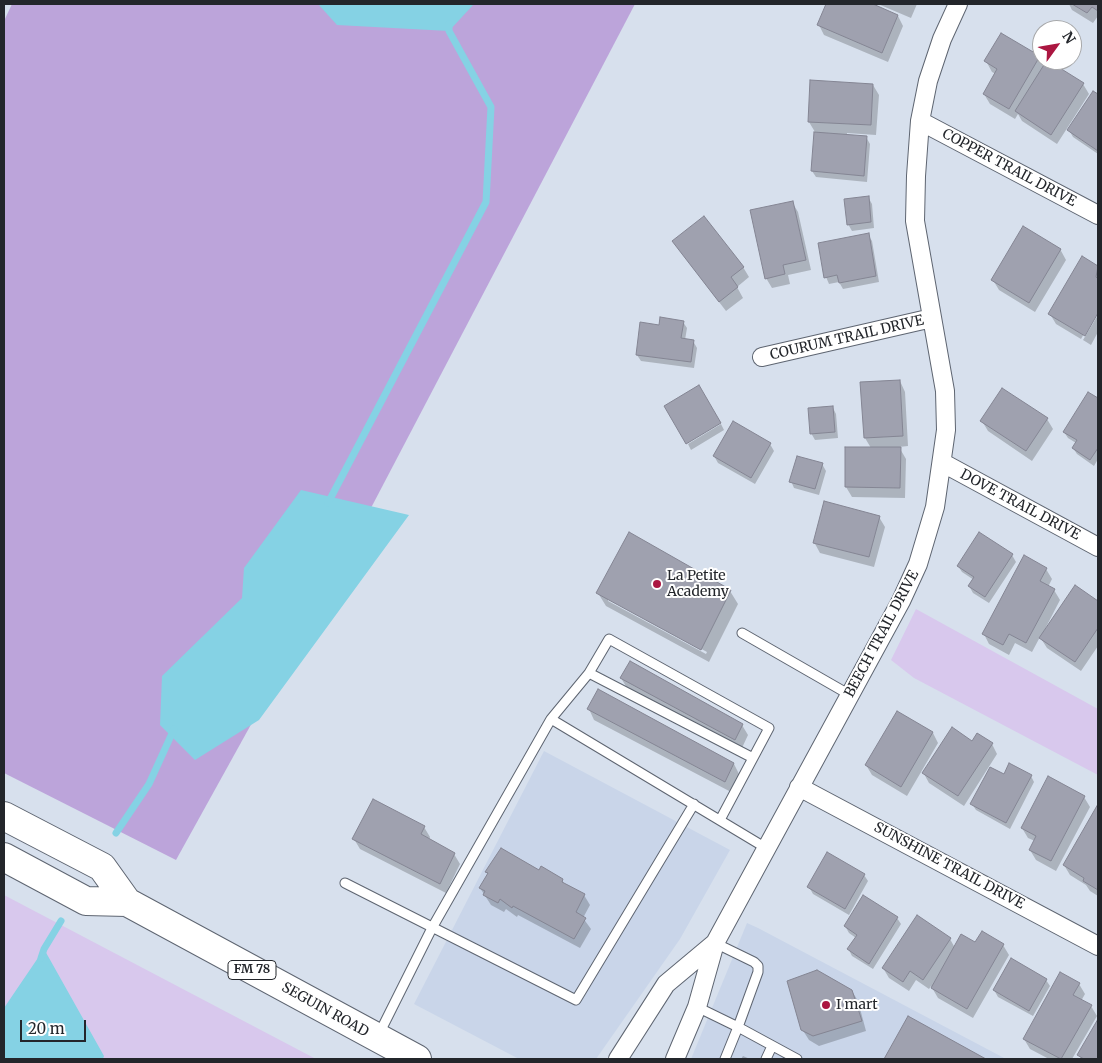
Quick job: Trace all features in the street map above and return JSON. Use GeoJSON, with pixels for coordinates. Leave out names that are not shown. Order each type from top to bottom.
{"type":"FeatureCollection","features":[{"type":"Feature","properties":{"kind":"main road","name":"SEGUIN ROAD"},"geometry":{"type":"LineString","coordinates":[[4,816],[102,867],[127,902],[417,1059]]}},
{"type":"Feature","properties":{"kind":"main road","name":"SEGUIN ROAD"},"geometry":{"type":"LineString","coordinates":[[4,857],[86,901],[127,902]]}},
{"type":"Feature","properties":{"kind":"street","name":"BEECH TRAIL DRIVE"},"geometry":{"type":"LineString","coordinates":[[675,1059],[697,1007],[715,943],[902,601],[918,564],[935,507],[943,463],[946,430],[945,391],[940,352],[932,318],[916,221],[916,176],[920,121],[928,81],[942,39],[958,4]]}},
{"type":"Feature","properties":{"kind":"street","name":"COPPER TRAIL DRIVE"},"geometry":{"type":"LineString","coordinates":[[920,121],[1098,215]]}},
{"type":"Feature","properties":{"kind":"street","name":"COURUM TRAIL DRIVE"},"geometry":{"type":"LineString","coordinates":[[762,357],[932,318]]}},
{"type":"Feature","properties":{"kind":"street","name":"DOVE TRAIL DRIVE"},"geometry":{"type":"LineString","coordinates":[[943,463],[1098,547]]}},
{"type":"Feature","properties":{"kind":"street","name":"SUNSHINE TRAIL DRIVE"},"geometry":{"type":"LineString","coordinates":[[799,787],[1098,946]]}},
{"type":"Feature","properties":{"kind":"street","name":"BEECH TRAIL DRIVE"},"geometry":{"type":"LineString","coordinates":[[618,1059],[666,984],[715,943]]}},
{"type":"Feature","properties":{"kind":"lane"},"geometry":{"type":"LineString","coordinates":[[742,633],[850,694]]}},
{"type":"Feature","properties":{"kind":"lane"},"geometry":{"type":"LineString","coordinates":[[376,1038],[432,928],[551,719],[589,673],[609,639],[769,728],[720,820]]}},
{"type":"Feature","properties":{"kind":"lane"},"geometry":{"type":"LineString","coordinates":[[589,673],[753,758]]}},
{"type":"Feature","properties":{"kind":"lane"},"geometry":{"type":"LineString","coordinates":[[551,719],[766,848]]}},
{"type":"Feature","properties":{"kind":"lane"},"geometry":{"type":"LineString","coordinates":[[345,884],[576,1000],[694,804]]}},
{"type":"Feature","properties":{"kind":"lane"},"geometry":{"type":"LineString","coordinates":[[715,943],[754,962],[758,966],[758,972],[725,1059]]}},
{"type":"Feature","properties":{"kind":"lane"},"geometry":{"type":"LineString","coordinates":[[697,1007],[797,1059]]}},
{"type":"Feature","properties":{"kind":"lane"},"geometry":{"type":"LineString","coordinates":[[766,1059],[772,1046]]}},
{"type":"Feature","properties":{"kind":"shaded area"},"geometry":{"type":"Polygon","coordinates":[[[12,4],[635,4],[372,506],[176,860],[4,773],[4,21],[12,4]]]}},
{"type":"Feature","properties":{"kind":"shaded area"},"geometry":{"type":"Polygon","coordinates":[[[916,609],[1098,709],[1098,775],[914,678],[891,660],[916,609]]]}},
{"type":"Feature","properties":{"kind":"shaded area"},"geometry":{"type":"Polygon","coordinates":[[[544,751],[730,850],[680,939],[596,1059],[519,1059],[414,1004],[544,751]]]}},
{"type":"Feature","properties":{"kind":"shaded area"},"geometry":{"type":"Polygon","coordinates":[[[4,895],[316,1059],[4,1059],[4,895]]]}},
{"type":"Feature","properties":{"kind":"shaded area"},"geometry":{"type":"Polygon","coordinates":[[[747,923],[758,928],[1006,1059],[691,1059],[747,923]]]}},
{"type":"Feature","properties":{"kind":"water"},"geometry":{"type":"Polygon","coordinates":[[[318,4],[474,4],[449,31],[337,25],[318,4]]]}},
{"type":"Feature","properties":{"kind":"water"},"geometry":{"type":"Polygon","coordinates":[[[301,490],[409,515],[259,720],[195,760],[160,725],[162,676],[242,598],[244,568],[301,490]]]}},
{"type":"Feature","properties":{"kind":"water"},"geometry":{"type":"Polygon","coordinates":[[[44,949],[104,1056],[103,1059],[4,1059],[4,1008],[44,949]]]}},
{"type":"Feature","properties":{"kind":"building"},"geometry":{"type":"Polygon","coordinates":[[[826,4],[873,4],[898,15],[882,53],[817,25],[826,4]]]}},
{"type":"Feature","properties":{"kind":"building"},"geometry":{"type":"Polygon","coordinates":[[[1072,4],[1098,4],[1098,11],[1092,7],[1087,13],[1072,4]]]}},
{"type":"Feature","properties":{"kind":"building"},"geometry":{"type":"Polygon","coordinates":[[[1001,33],[1032,51],[1032,70],[1009,109],[983,94],[997,69],[984,61],[1001,33]]]}},
{"type":"Feature","properties":{"kind":"building"},"geometry":{"type":"Polygon","coordinates":[[[1041,70],[1063,70],[1084,83],[1051,135],[1015,111],[1041,70]]]}},
{"type":"Feature","properties":{"kind":"building"},"geometry":{"type":"Polygon","coordinates":[[[810,80],[873,84],[871,125],[808,122],[810,80]]]}},
{"type":"Feature","properties":{"kind":"building"},"geometry":{"type":"Polygon","coordinates":[[[1093,91],[1098,94],[1098,151],[1067,130],[1093,91]]]}},
{"type":"Feature","properties":{"kind":"building"},"geometry":{"type":"Polygon","coordinates":[[[814,132],[867,136],[864,176],[811,171],[814,132]]]}},
{"type":"Feature","properties":{"kind":"building"},"geometry":{"type":"Polygon","coordinates":[[[869,196],[871,222],[847,225],[844,199],[869,196]]]}},
{"type":"Feature","properties":{"kind":"building"},"geometry":{"type":"Polygon","coordinates":[[[793,201],[806,260],[783,265],[785,274],[765,279],[750,210],[793,201]]]}},
{"type":"Feature","properties":{"kind":"building"},"geometry":{"type":"Polygon","coordinates":[[[704,216],[744,267],[731,277],[738,287],[719,302],[672,241],[704,216]]]}},
{"type":"Feature","properties":{"kind":"building"},"geometry":{"type":"Polygon","coordinates":[[[1023,226],[1061,249],[1029,303],[991,280],[1023,226]]]}},
{"type":"Feature","properties":{"kind":"building"},"geometry":{"type":"Polygon","coordinates":[[[869,233],[876,276],[839,283],[837,275],[824,278],[818,243],[869,233]]]}},
{"type":"Feature","properties":{"kind":"building"},"geometry":{"type":"Polygon","coordinates":[[[1082,256],[1098,266],[1096,277],[1098,279],[1098,313],[1085,336],[1048,314],[1082,256]]]}},
{"type":"Feature","properties":{"kind":"building"},"geometry":{"type":"Polygon","coordinates":[[[660,317],[684,321],[681,338],[694,340],[691,362],[636,355],[640,322],[659,325],[660,317]]]}},
{"type":"Feature","properties":{"kind":"building"},"geometry":{"type":"Polygon","coordinates":[[[900,380],[903,436],[864,438],[860,382],[900,380]]]}},
{"type":"Feature","properties":{"kind":"building"},"geometry":{"type":"Polygon","coordinates":[[[699,385],[721,423],[686,444],[664,406],[699,385]]]}},
{"type":"Feature","properties":{"kind":"building"},"geometry":{"type":"Polygon","coordinates":[[[1002,388],[1048,418],[1026,451],[980,421],[1002,388]]]}},
{"type":"Feature","properties":{"kind":"building"},"geometry":{"type":"Polygon","coordinates":[[[1088,392],[1098,398],[1098,448],[1090,460],[1072,448],[1077,440],[1063,432],[1088,392]]]}},
{"type":"Feature","properties":{"kind":"building"},"geometry":{"type":"Polygon","coordinates":[[[833,406],[835,432],[810,434],[808,408],[833,406]]]}},
{"type":"Feature","properties":{"kind":"building"},"geometry":{"type":"Polygon","coordinates":[[[733,421],[771,443],[751,478],[713,456],[733,421]]]}},
{"type":"Feature","properties":{"kind":"building"},"geometry":{"type":"Polygon","coordinates":[[[845,447],[901,447],[900,488],[845,487],[845,447]]]}},
{"type":"Feature","properties":{"kind":"building"},"geometry":{"type":"Polygon","coordinates":[[[797,456],[823,463],[815,489],[789,482],[797,456]]]}},
{"type":"Feature","properties":{"kind":"building"},"geometry":{"type":"Polygon","coordinates":[[[824,501],[880,516],[869,557],[813,543],[824,501]]]}},
{"type":"Feature","properties":{"kind":"building"},"geometry":{"type":"Polygon","coordinates":[[[629,532],[731,590],[701,650],[596,593],[629,532]]]}},
{"type":"Feature","properties":{"kind":"building"},"geometry":{"type":"Polygon","coordinates":[[[979,532],[1013,554],[985,597],[968,586],[974,577],[957,566],[979,532]]]}},
{"type":"Feature","properties":{"kind":"building"},"geometry":{"type":"Polygon","coordinates":[[[1024,555],[1047,568],[1040,581],[1055,589],[1026,643],[1009,634],[1003,645],[982,634],[1024,555]]]}},
{"type":"Feature","properties":{"kind":"building"},"geometry":{"type":"Polygon","coordinates":[[[1075,585],[1098,601],[1098,628],[1075,662],[1039,638],[1075,585]]]}},
{"type":"Feature","properties":{"kind":"building"},"geometry":{"type":"Polygon","coordinates":[[[630,661],[743,724],[735,740],[620,678],[630,661]]]}},
{"type":"Feature","properties":{"kind":"building"},"geometry":{"type":"Polygon","coordinates":[[[598,689],[734,763],[725,782],[587,709],[598,689]]]}},
{"type":"Feature","properties":{"kind":"building"},"geometry":{"type":"Polygon","coordinates":[[[897,711],[933,732],[901,787],[865,765],[897,711]]]}},
{"type":"Feature","properties":{"kind":"building"},"geometry":{"type":"Polygon","coordinates":[[[952,727],[972,741],[977,733],[993,743],[958,796],[922,773],[952,727]]]}},
{"type":"Feature","properties":{"kind":"building"},"geometry":{"type":"Polygon","coordinates":[[[1009,763],[1032,775],[1006,823],[970,804],[990,767],[1004,774],[1009,763]]]}},
{"type":"Feature","properties":{"kind":"building"},"geometry":{"type":"Polygon","coordinates":[[[1048,776],[1085,796],[1051,861],[1029,850],[1036,836],[1021,828],[1048,776]]]}},
{"type":"Feature","properties":{"kind":"building"},"geometry":{"type":"Polygon","coordinates":[[[373,799],[425,826],[421,834],[455,853],[440,884],[352,839],[373,799]]]}},
{"type":"Feature","properties":{"kind":"building"},"geometry":{"type":"Polygon","coordinates":[[[1098,804],[1098,890],[1083,881],[1084,878],[1063,865],[1098,804]]]}},
{"type":"Feature","properties":{"kind":"building"},"geometry":{"type":"Polygon","coordinates":[[[501,848],[539,870],[541,866],[563,879],[562,882],[585,894],[576,912],[586,918],[574,939],[513,906],[512,908],[500,899],[498,903],[483,895],[485,891],[479,888],[488,873],[485,872],[501,848]]]}},
{"type":"Feature","properties":{"kind":"building"},"geometry":{"type":"Polygon","coordinates":[[[827,852],[865,874],[845,909],[807,887],[827,852]]]}},
{"type":"Feature","properties":{"kind":"building"},"geometry":{"type":"Polygon","coordinates":[[[863,895],[898,917],[869,964],[847,949],[857,935],[844,926],[863,895]]]}},
{"type":"Feature","properties":{"kind":"building"},"geometry":{"type":"Polygon","coordinates":[[[917,915],[951,938],[923,980],[910,971],[903,982],[882,968],[917,915]]]}},
{"type":"Feature","properties":{"kind":"building"},"geometry":{"type":"Polygon","coordinates":[[[982,931],[1004,944],[967,1009],[931,988],[961,934],[975,942],[982,931]]]}},
{"type":"Feature","properties":{"kind":"building"},"geometry":{"type":"Polygon","coordinates":[[[1011,958],[1047,979],[1029,1011],[993,990],[1011,958]]]}},
{"type":"Feature","properties":{"kind":"building","name":"I mart"},"geometry":{"type":"Polygon","coordinates":[[[817,970],[852,990],[862,1021],[813,1036],[801,1030],[787,981],[817,970]]]}},
{"type":"Feature","properties":{"kind":"building"},"geometry":{"type":"Polygon","coordinates":[[[1060,972],[1080,983],[1073,995],[1092,1005],[1061,1059],[1023,1039],[1060,972]]]}},
{"type":"Feature","properties":{"kind":"building"},"geometry":{"type":"Polygon","coordinates":[[[908,1016],[986,1059],[884,1059],[908,1016]]]}},
{"type":"Feature","properties":{"kind":"building"},"geometry":{"type":"Polygon","coordinates":[[[1098,1019],[1098,1059],[1084,1059],[1077,1055],[1098,1019]]]}},
{"type":"Feature","properties":{"kind":"waterway"},"geometry":{"type":"LineString","coordinates":[[328,503],[486,202],[491,107],[449,31],[449,24]]}},
{"type":"Feature","properties":{"kind":"waterway"},"geometry":{"type":"LineString","coordinates":[[116,833],[149,784],[174,729]]}},
{"type":"Feature","properties":{"kind":"waterway"},"geometry":{"type":"LineString","coordinates":[[41,958],[44,949],[61,921]]}},
{"type":"Feature","properties":{"kind":"place","name":"La Petite Academy"},"geometry":{"type":"Point","coordinates":[657,584]}},
{"type":"Feature","properties":{"kind":"place","name":"I mart"},"geometry":{"type":"Point","coordinates":[826,1005]}}]}
